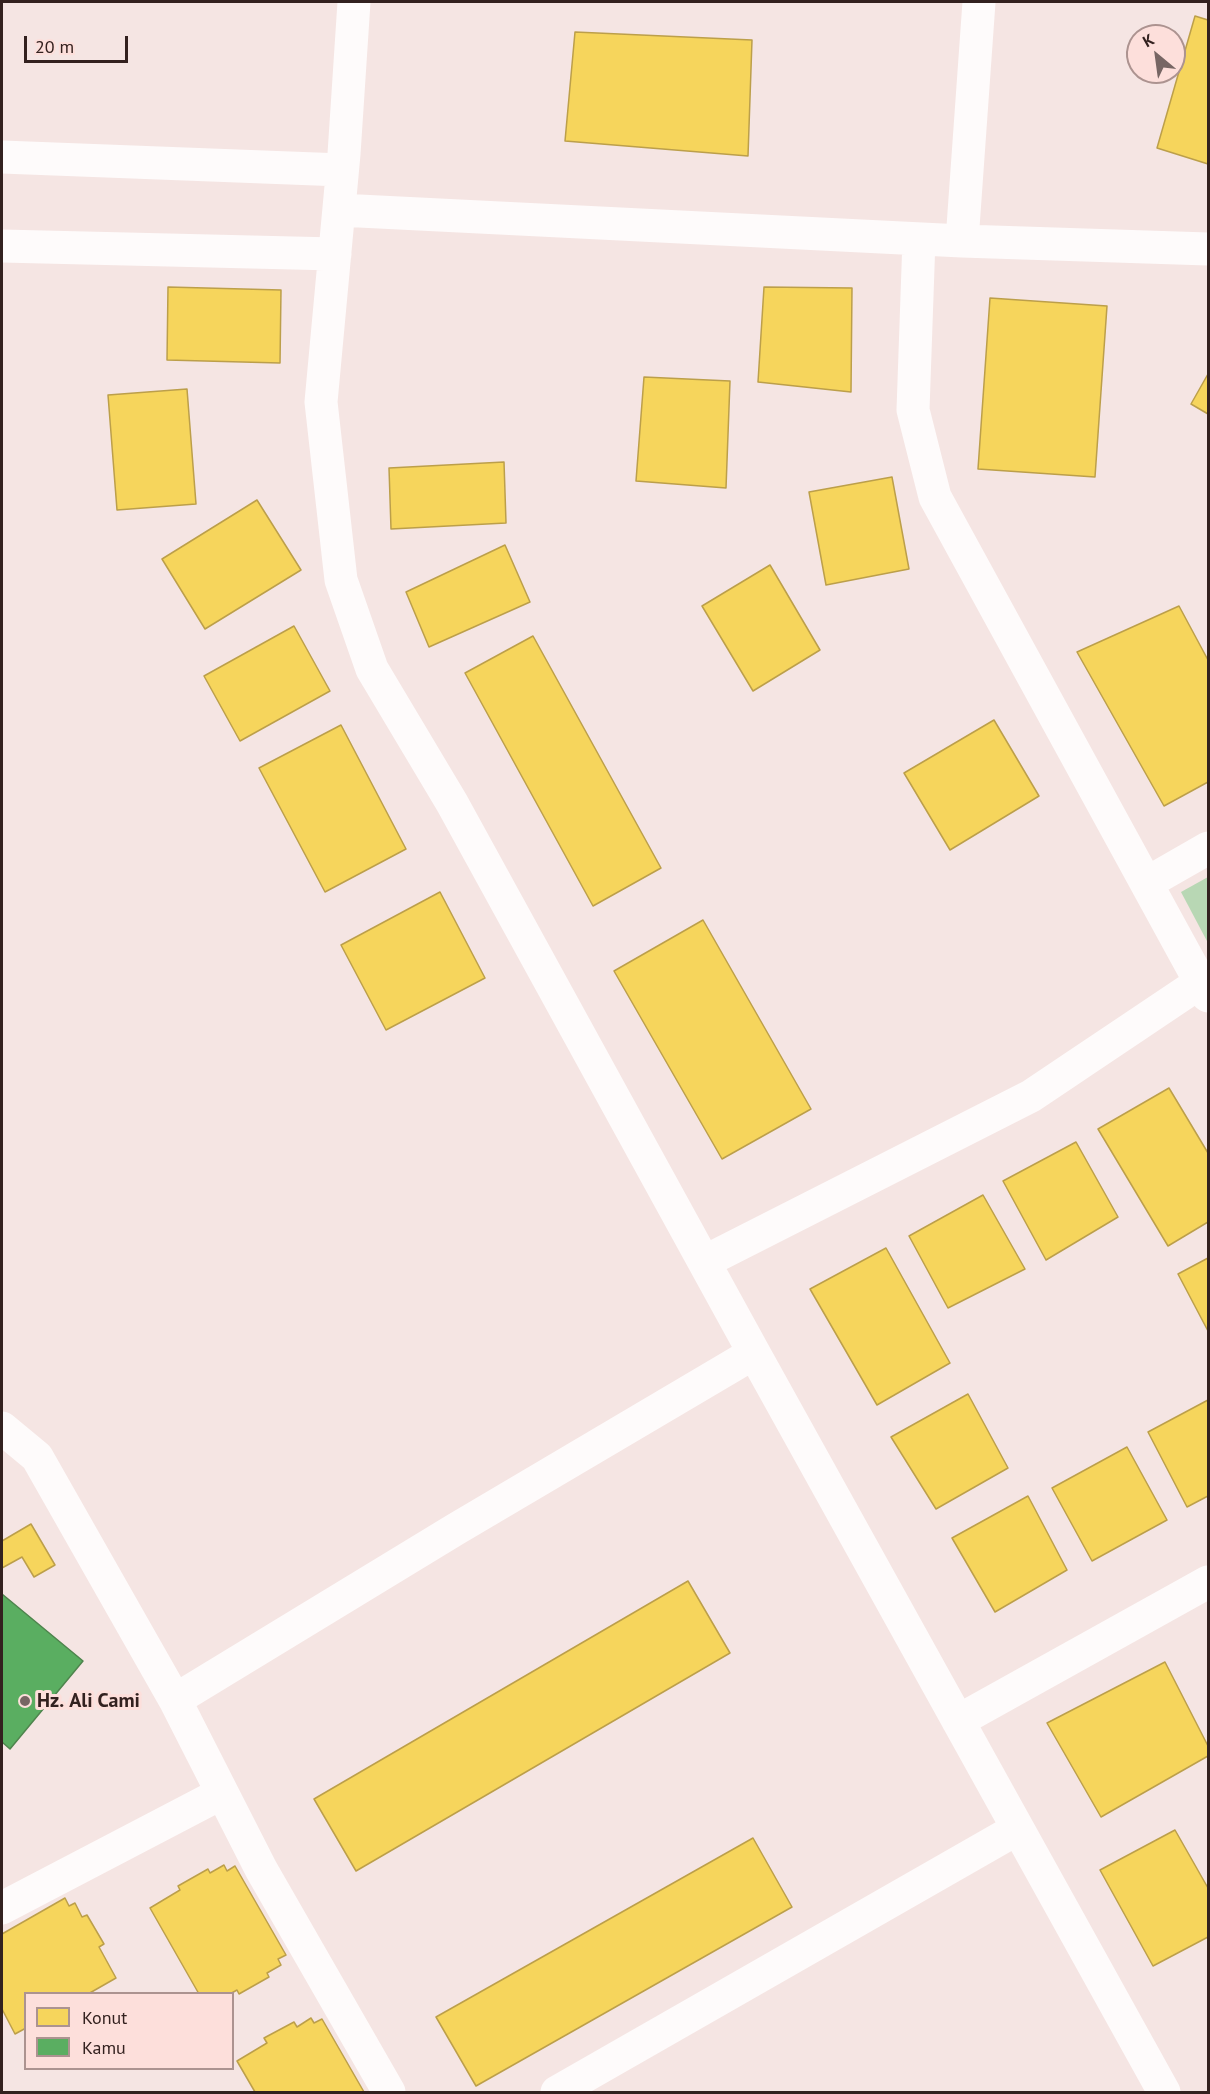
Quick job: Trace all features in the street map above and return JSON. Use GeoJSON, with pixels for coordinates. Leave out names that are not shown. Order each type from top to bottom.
{"type":"FeatureCollection","features":[{"type":"Feature","properties":{"kind":"street"},"geometry":{"type":"LineString","coordinates":[[354,2],[339,210],[321,402],[341,580],[372,669],[452,803],[1164,2092]]}},
{"type":"Feature","properties":{"kind":"street"},"geometry":{"type":"LineString","coordinates":[[962,241],[979,2]]}},
{"type":"Feature","properties":{"kind":"street"},"geometry":{"type":"LineString","coordinates":[[2,157],[342,170]]}},
{"type":"Feature","properties":{"kind":"street"},"geometry":{"type":"LineString","coordinates":[[339,210],[962,241],[1209,249]]}},
{"type":"Feature","properties":{"kind":"street"},"geometry":{"type":"LineString","coordinates":[[704,1262],[1031,1096],[1205,988],[935,497],[913,410],[919,239]]}},
{"type":"Feature","properties":{"kind":"street"},"geometry":{"type":"LineString","coordinates":[[2,246],[335,254]]}},
{"type":"Feature","properties":{"kind":"street"},"geometry":{"type":"LineString","coordinates":[[1147,883],[1209,848]]}},
{"type":"Feature","properties":{"kind":"street"},"geometry":{"type":"LineString","coordinates":[[175,1700],[446,1535],[754,1353]]}},
{"type":"Feature","properties":{"kind":"street"},"geometry":{"type":"LineString","coordinates":[[2,1428],[37,1457],[175,1700],[261,1869],[389,2092]]}},
{"type":"Feature","properties":{"kind":"street"},"geometry":{"type":"LineString","coordinates":[[958,1721],[1209,1582]]}},
{"type":"Feature","properties":{"kind":"street"},"geometry":{"type":"LineString","coordinates":[[2,1908],[222,1793]]}},
{"type":"Feature","properties":{"kind":"street"},"geometry":{"type":"LineString","coordinates":[[556,2092],[1017,1829]]}},
{"type":"Feature","properties":{"kind":"green space"},"geometry":{"type":"Polygon","coordinates":[[[1208,877],[1208,943],[1181,892],[1208,877]]]}},
{"type":"Feature","properties":{"kind":"building: Konut"},"geometry":{"type":"Polygon","coordinates":[[[1195,16],[1208,20],[1208,164],[1157,148],[1175,84],[1186,84],[1186,47],[1195,16]]]}},
{"type":"Feature","properties":{"kind":"building: Konut"},"geometry":{"type":"Polygon","coordinates":[[[575,32],[752,40],[748,156],[565,141],[575,32]]]}},
{"type":"Feature","properties":{"kind":"building: Konut"},"geometry":{"type":"Polygon","coordinates":[[[168,287],[281,290],[280,363],[167,360],[168,287]]]}},
{"type":"Feature","properties":{"kind":"building: Konut"},"geometry":{"type":"Polygon","coordinates":[[[764,287],[852,288],[851,392],[758,382],[764,287]]]}},
{"type":"Feature","properties":{"kind":"building: Konut"},"geometry":{"type":"Polygon","coordinates":[[[990,298],[1107,306],[1095,477],[978,469],[990,298]]]}},
{"type":"Feature","properties":{"kind":"building: Konut"},"geometry":{"type":"Polygon","coordinates":[[[1208,374],[1208,414],[1191,404],[1208,374]]]}},
{"type":"Feature","properties":{"kind":"building: Konut"},"geometry":{"type":"Polygon","coordinates":[[[644,377],[730,381],[726,488],[636,481],[644,377]]]}},
{"type":"Feature","properties":{"kind":"building: Konut"},"geometry":{"type":"Polygon","coordinates":[[[187,389],[196,504],[117,510],[108,395],[187,389]]]}},
{"type":"Feature","properties":{"kind":"building: Konut"},"geometry":{"type":"Polygon","coordinates":[[[504,462],[506,523],[391,529],[389,468],[504,462]]]}},
{"type":"Feature","properties":{"kind":"building: Konut"},"geometry":{"type":"Polygon","coordinates":[[[892,477],[909,569],[826,585],[809,492],[892,477]]]}},
{"type":"Feature","properties":{"kind":"building: Konut"},"geometry":{"type":"Polygon","coordinates":[[[257,500],[301,570],[205,629],[162,559],[257,500]]]}},
{"type":"Feature","properties":{"kind":"building: Konut"},"geometry":{"type":"Polygon","coordinates":[[[505,545],[530,602],[429,647],[406,592],[505,545]]]}},
{"type":"Feature","properties":{"kind":"building: Konut"},"geometry":{"type":"Polygon","coordinates":[[[770,565],[820,650],[753,691],[702,606],[770,565]]]}},
{"type":"Feature","properties":{"kind":"building: Konut"},"geometry":{"type":"Polygon","coordinates":[[[1179,606],[1208,660],[1208,782],[1164,806],[1077,652],[1179,606]]]}},
{"type":"Feature","properties":{"kind":"building: Konut"},"geometry":{"type":"Polygon","coordinates":[[[294,626],[330,691],[240,741],[204,676],[294,626]]]}},
{"type":"Feature","properties":{"kind":"building: Konut"},"geometry":{"type":"Polygon","coordinates":[[[533,636],[661,868],[593,906],[465,673],[533,636]]]}},
{"type":"Feature","properties":{"kind":"building: Konut"},"geometry":{"type":"Polygon","coordinates":[[[994,720],[1039,796],[950,850],[904,773],[994,720]]]}},
{"type":"Feature","properties":{"kind":"building: Konut"},"geometry":{"type":"Polygon","coordinates":[[[341,725],[406,849],[325,892],[259,768],[341,725]]]}},
{"type":"Feature","properties":{"kind":"building: Konut"},"geometry":{"type":"Polygon","coordinates":[[[440,892],[485,978],[386,1030],[341,945],[440,892]]]}},
{"type":"Feature","properties":{"kind":"building: Konut"},"geometry":{"type":"Polygon","coordinates":[[[703,920],[811,1109],[722,1159],[614,971],[703,920]]]}},
{"type":"Feature","properties":{"kind":"building: Konut"},"geometry":{"type":"Polygon","coordinates":[[[1169,1088],[1208,1153],[1208,1222],[1168,1246],[1098,1129],[1169,1088]]]}},
{"type":"Feature","properties":{"kind":"building: Konut"},"geometry":{"type":"Polygon","coordinates":[[[1076,1142],[1118,1217],[1046,1260],[1003,1181],[1076,1142]]]}},
{"type":"Feature","properties":{"kind":"building: Konut"},"geometry":{"type":"Polygon","coordinates":[[[983,1195],[1025,1269],[948,1308],[909,1236],[983,1195]]]}},
{"type":"Feature","properties":{"kind":"building: Konut"},"geometry":{"type":"Polygon","coordinates":[[[886,1248],[950,1363],[877,1405],[810,1289],[886,1248]]]}},
{"type":"Feature","properties":{"kind":"building: Konut"},"geometry":{"type":"Polygon","coordinates":[[[1208,1258],[1208,1331],[1178,1274],[1208,1258]]]}},
{"type":"Feature","properties":{"kind":"building: Konut"},"geometry":{"type":"Polygon","coordinates":[[[968,1394],[1008,1468],[936,1509],[891,1437],[968,1394]]]}},
{"type":"Feature","properties":{"kind":"building: Konut"},"geometry":{"type":"Polygon","coordinates":[[[1208,1400],[1208,1496],[1187,1507],[1148,1432],[1208,1400]]]}},
{"type":"Feature","properties":{"kind":"building: Konut"},"geometry":{"type":"Polygon","coordinates":[[[1127,1447],[1167,1520],[1092,1561],[1052,1488],[1127,1447]]]}},
{"type":"Feature","properties":{"kind":"building: Konut"},"geometry":{"type":"Polygon","coordinates":[[[1028,1496],[1067,1570],[995,1612],[952,1538],[1028,1496]]]}},
{"type":"Feature","properties":{"kind":"building: Konut"},"geometry":{"type":"Polygon","coordinates":[[[31,1524],[55,1565],[34,1577],[22,1557],[2,1568],[2,1541],[31,1524]]]}},
{"type":"Feature","properties":{"kind":"building: Konut"},"geometry":{"type":"Polygon","coordinates":[[[688,1581],[730,1653],[356,1871],[314,1799],[688,1581]]]}},
{"type":"Feature","properties":{"kind":"building: Konut"},"geometry":{"type":"Polygon","coordinates":[[[1165,1662],[1208,1746],[1208,1756],[1101,1817],[1047,1723],[1165,1662]]]}},
{"type":"Feature","properties":{"kind":"building: Konut"},"geometry":{"type":"Polygon","coordinates":[[[1175,1830],[1208,1888],[1208,1937],[1153,1966],[1100,1870],[1175,1830]]]}},
{"type":"Feature","properties":{"kind":"building: Konut"},"geometry":{"type":"Polygon","coordinates":[[[753,1838],[792,1907],[476,2086],[436,2017],[753,1838]]]}},
{"type":"Feature","properties":{"kind":"building: Konut"},"geometry":{"type":"Polygon","coordinates":[[[224,1865],[227,1871],[235,1866],[286,1955],[278,1959],[281,1965],[267,1973],[269,1977],[239,1994],[237,1990],[234,1992],[198,1992],[150,1908],[180,1890],[178,1886],[208,1869],[210,1873],[224,1865]]]}},
{"type":"Feature","properties":{"kind":"building: Konut"},"geometry":{"type":"Polygon","coordinates":[[[65,1898],[69,1906],[75,1903],[82,1917],[87,1915],[104,1944],[99,1947],[116,1978],[92,1992],[24,1992],[24,2029],[15,2034],[2,2009],[2,1934],[65,1898]]]}},
{"type":"Feature","properties":{"kind":"building: Konut"},"geometry":{"type":"Polygon","coordinates":[[[311,2018],[314,2023],[322,2019],[364,2092],[255,2092],[237,2061],[267,2043],[264,2038],[294,2022],[297,2027],[311,2018]]]}},
{"type":"Feature","properties":{"kind":"building: Kamu","name":"Hz. Ali Cami"},"geometry":{"type":"Polygon","coordinates":[[[2,1594],[83,1661],[10,1749],[2,1742],[2,1594]]]}},
{"type":"Feature","properties":{"kind":"place","name":"Hz. Ali Cami"},"geometry":{"type":"Point","coordinates":[25,1701]}}]}
